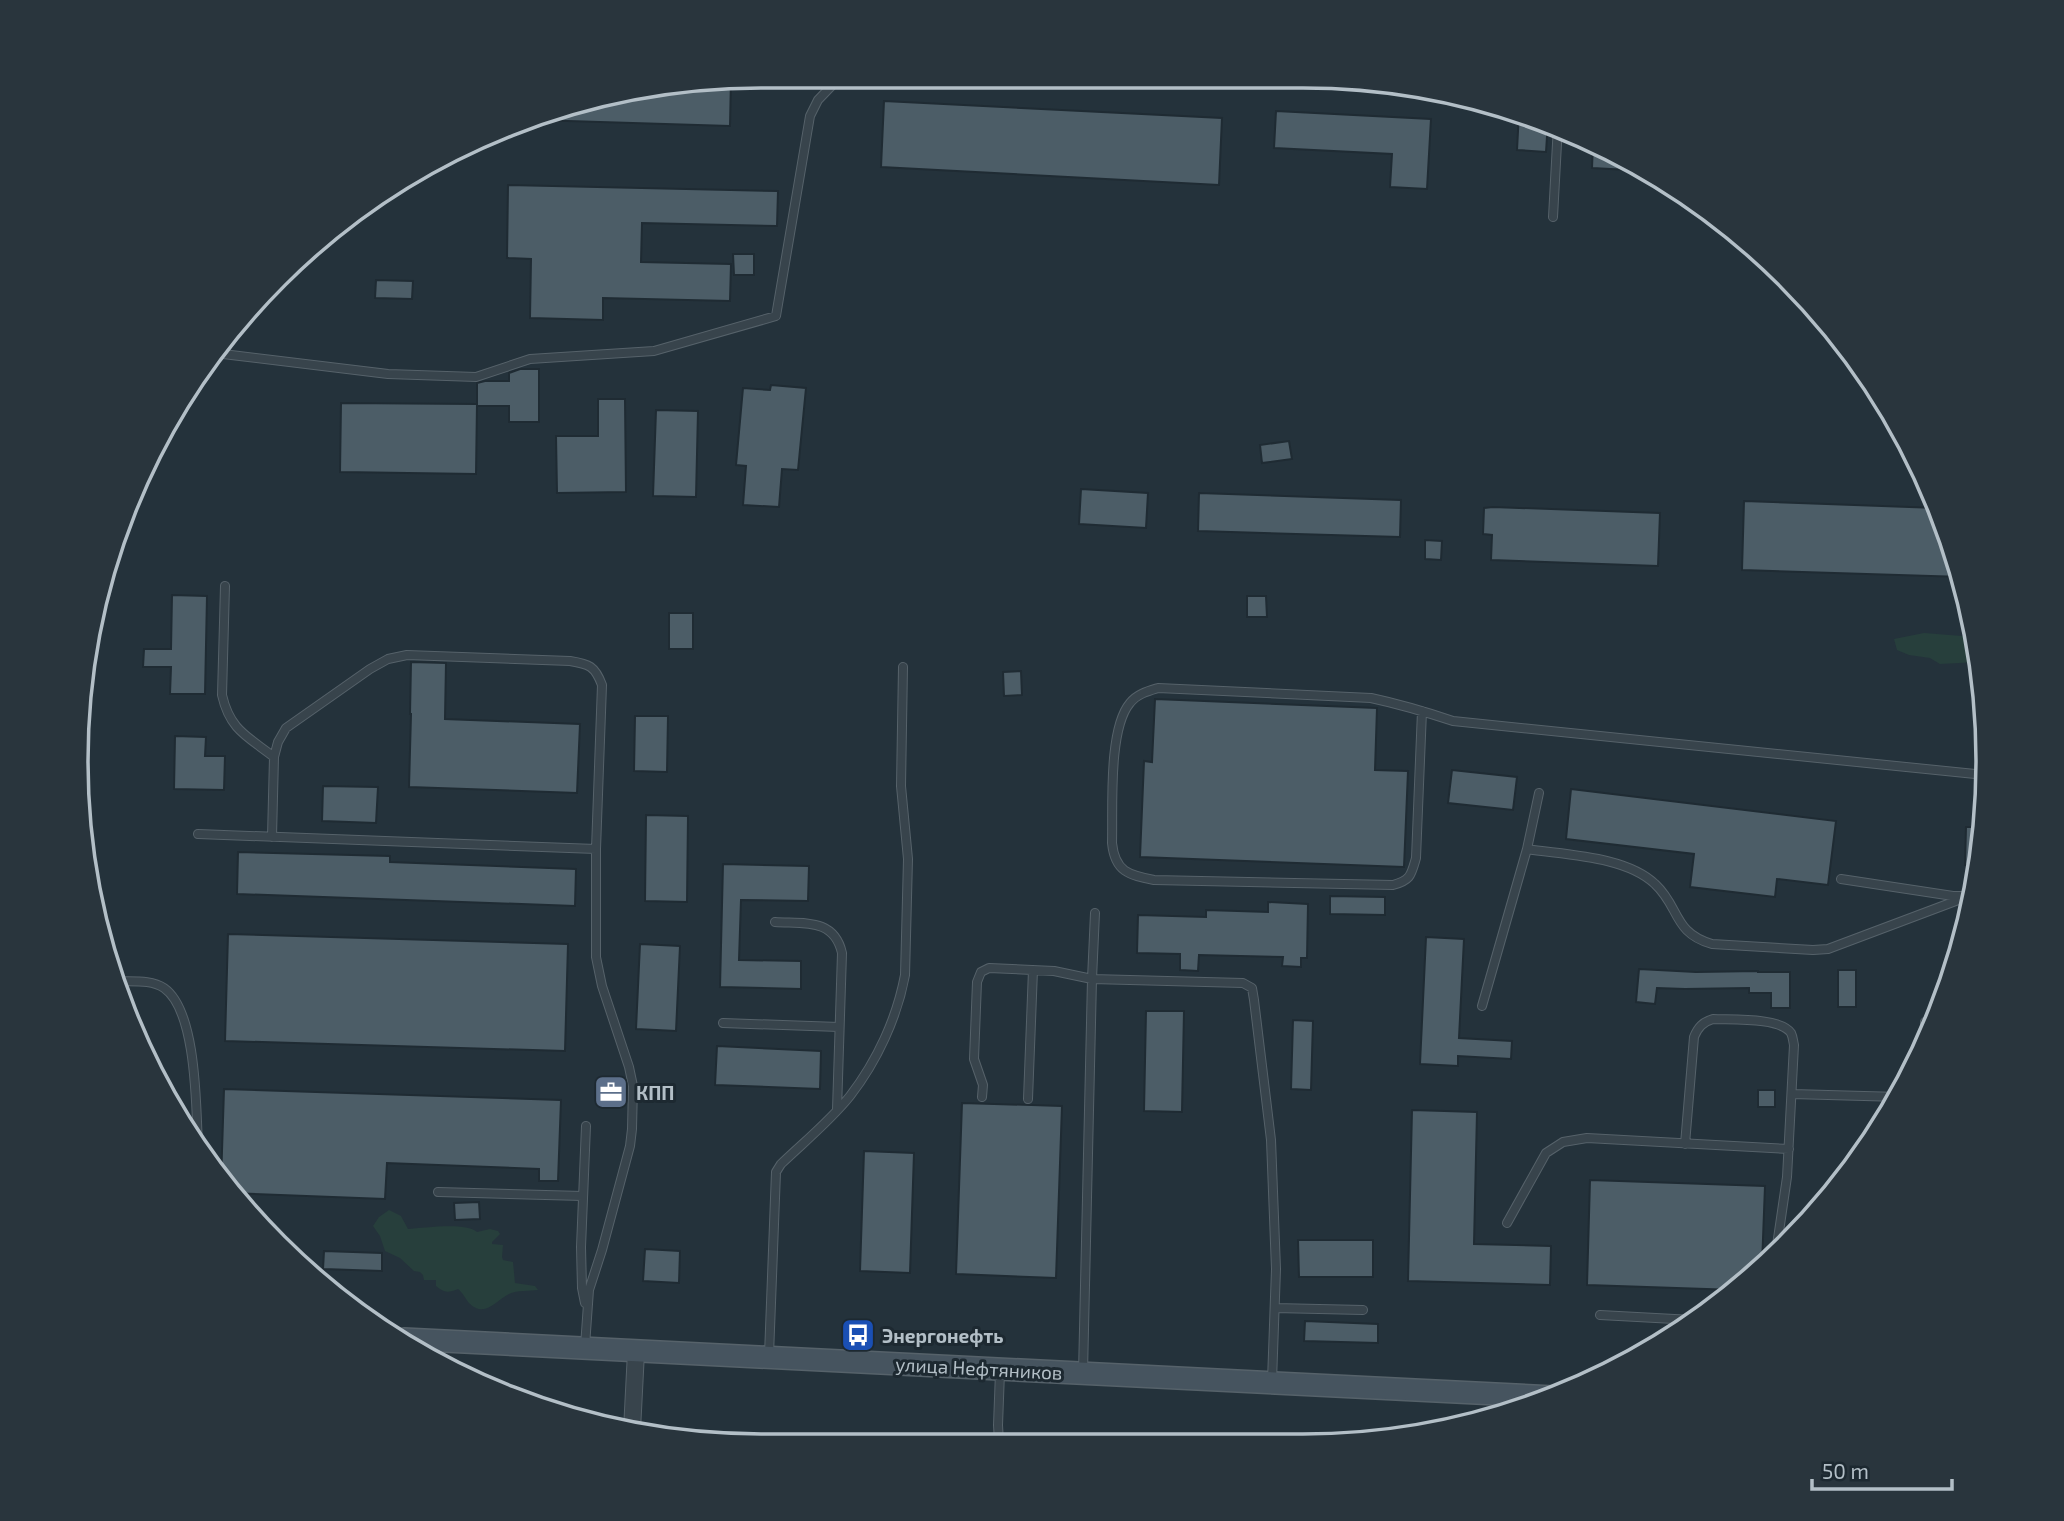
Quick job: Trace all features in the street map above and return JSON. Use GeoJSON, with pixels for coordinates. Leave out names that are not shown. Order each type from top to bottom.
{"type":"FeatureCollection","features":[{"type":"Feature","properties":{"kind":"street","name":"улица Нефтяников"},"geometry":{"type":"LineString","coordinates":[[419,1340],[1526,1396]]}},
{"type":"Feature","properties":{"kind":"street"},"geometry":{"type":"LineString","coordinates":[[632,1422],[636,1352]]}},
{"type":"Feature","properties":{"kind":"lane"},"geometry":{"type":"LineString","coordinates":[[225,354],[388,374],[476,377],[530,359],[654,351],[776,316],[810,116],[818,100],[830,88]]}},
{"type":"Feature","properties":{"kind":"lane"},"geometry":{"type":"LineString","coordinates":[[1553,217],[1557,138]]}},
{"type":"Feature","properties":{"kind":"lane"},"geometry":{"type":"LineString","coordinates":[[225,586],[222,695],[226,711],[235,727],[274,757]]}},
{"type":"Feature","properties":{"kind":"lane"},"geometry":{"type":"LineString","coordinates":[[272,837],[274,757],[286,728],[388,659],[407,655],[570,661],[587,664],[597,672],[603,685],[596,849],[596,957],[602,986],[633,1086],[630,1146],[589,1290],[585,1349]]}},
{"type":"Feature","properties":{"kind":"lane"},"geometry":{"type":"LineString","coordinates":[[769,1358],[776,1172],[850,1095],[883,1042],[894,1016],[905,975],[908,859],[901,786],[903,667]]}},
{"type":"Feature","properties":{"kind":"lane"},"geometry":{"type":"LineString","coordinates":[[1422,711],[1416,858],[1412,873],[1406,881],[1392,885],[1154,880],[1132,875],[1122,869],[1113,856],[1113,769],[1117,732],[1129,703],[1144,692],[1158,688],[1371,698],[1422,711],[1452,720],[1976,774]]}},
{"type":"Feature","properties":{"kind":"lane"},"geometry":{"type":"LineString","coordinates":[[1482,1006],[1527,849],[1539,793]]}},
{"type":"Feature","properties":{"kind":"lane"},"geometry":{"type":"LineString","coordinates":[[198,834],[596,849]]}},
{"type":"Feature","properties":{"kind":"lane"},"geometry":{"type":"LineString","coordinates":[[1527,849],[1608,862],[1625,866],[1645,876],[1663,893],[1689,934],[1712,944],[1813,950],[1828,948],[1963,898]]}},
{"type":"Feature","properties":{"kind":"lane"},"geometry":{"type":"LineString","coordinates":[[1841,879],[1963,895]]}},
{"type":"Feature","properties":{"kind":"lane"},"geometry":{"type":"LineString","coordinates":[[1083,1373],[1095,912]]}},
{"type":"Feature","properties":{"kind":"lane"},"geometry":{"type":"LineString","coordinates":[[775,922],[821,925],[833,932],[839,941],[842,953],[837,1110]]}},
{"type":"Feature","properties":{"kind":"lane"},"geometry":{"type":"LineString","coordinates":[[982,1097],[983,1085],[974,1059],[977,982],[981,972],[989,968],[1054,971],[1092,979],[1243,983],[1252,988],[1271,1140],[1276,1246],[1272,1383]]}},
{"type":"Feature","properties":{"kind":"lane"},"geometry":{"type":"LineString","coordinates":[[1028,1099],[1033,971]]}},
{"type":"Feature","properties":{"kind":"lane"},"geometry":{"type":"LineString","coordinates":[[125,982],[151,983],[164,988],[175,999],[182,1013],[189,1037],[197,1127]]}},
{"type":"Feature","properties":{"kind":"lane"},"geometry":{"type":"LineString","coordinates":[[1685,1144],[1694,1037],[1698,1028],[1713,1019],[1770,1022],[1791,1033],[1794,1045],[1792,1094],[1787,1177],[1779,1236]]}},
{"type":"Feature","properties":{"kind":"lane"},"geometry":{"type":"LineString","coordinates":[[723,1023],[839,1027]]}},
{"type":"Feature","properties":{"kind":"lane"},"geometry":{"type":"LineString","coordinates":[[1792,1094],[1886,1097]]}},
{"type":"Feature","properties":{"kind":"lane"},"geometry":{"type":"LineString","coordinates":[[586,1126],[581,1247],[582,1288],[586,1309]]}},
{"type":"Feature","properties":{"kind":"lane"},"geometry":{"type":"LineString","coordinates":[[1507,1223],[1546,1153],[1563,1142],[1587,1138],[1788,1149]]}},
{"type":"Feature","properties":{"kind":"lane"},"geometry":{"type":"LineString","coordinates":[[438,1192],[583,1196]]}},
{"type":"Feature","properties":{"kind":"lane"},"geometry":{"type":"LineString","coordinates":[[1275,1308],[1363,1310]]}},
{"type":"Feature","properties":{"kind":"lane"},"geometry":{"type":"LineString","coordinates":[[1600,1315],[1678,1319]]}},
{"type":"Feature","properties":{"kind":"lane"},"geometry":{"type":"LineString","coordinates":[[998,1434],[1000,1368]]}},
{"type":"Feature","properties":{"kind":"green space"},"geometry":{"type":"Polygon","coordinates":[[[1924,633],[1965,636],[1969,662],[1940,664],[1930,658],[1909,655],[1897,650],[1894,639],[1924,633]]]}},
{"type":"Feature","properties":{"kind":"green space"},"geometry":{"type":"Polygon","coordinates":[[[389,1210],[401,1216],[408,1229],[455,1226],[477,1232],[490,1229],[498,1231],[500,1234],[492,1244],[503,1245],[502,1257],[503,1260],[513,1262],[515,1283],[535,1286],[538,1290],[512,1293],[490,1307],[480,1309],[469,1303],[458,1289],[449,1292],[441,1290],[436,1286],[436,1280],[424,1280],[420,1272],[414,1271],[400,1258],[385,1251],[373,1226],[379,1217],[389,1210]]]}},
{"type":"Feature","properties":{"kind":"building"},"geometry":{"type":"Polygon","coordinates":[[[731,89],[730,126],[552,121],[629,100],[731,89]]]}},
{"type":"Feature","properties":{"kind":"building"},"geometry":{"type":"Polygon","coordinates":[[[884,101],[1222,118],[1219,185],[881,167],[884,101]]]}},
{"type":"Feature","properties":{"kind":"building"},"geometry":{"type":"Polygon","coordinates":[[[1276,111],[1431,119],[1427,189],[1390,187],[1392,154],[1274,148],[1276,111]]]}},
{"type":"Feature","properties":{"kind":"building"},"geometry":{"type":"Polygon","coordinates":[[[1518,123],[1547,134],[1546,152],[1517,150],[1518,123]]]}},
{"type":"Feature","properties":{"kind":"building"},"geometry":{"type":"Polygon","coordinates":[[[1593,153],[1625,170],[1592,168],[1593,153]]]}},
{"type":"Feature","properties":{"kind":"building"},"geometry":{"type":"Polygon","coordinates":[[[508,185],[778,191],[777,226],[642,223],[641,262],[731,264],[730,301],[603,298],[603,320],[530,318],[531,259],[507,258],[508,185]]]}},
{"type":"Feature","properties":{"kind":"building"},"geometry":{"type":"Polygon","coordinates":[[[733,254],[754,254],[754,275],[734,275],[733,254]]]}},
{"type":"Feature","properties":{"kind":"building"},"geometry":{"type":"Polygon","coordinates":[[[376,280],[413,281],[412,299],[375,298],[376,280]]]}},
{"type":"Feature","properties":{"kind":"building"},"geometry":{"type":"Polygon","coordinates":[[[520,369],[539,369],[539,422],[509,422],[509,406],[477,406],[477,383],[509,381],[509,373],[520,369]]]}},
{"type":"Feature","properties":{"kind":"building"},"geometry":{"type":"Polygon","coordinates":[[[771,385],[806,388],[798,470],[782,469],[779,507],[743,505],[746,466],[736,465],[743,388],[770,390],[771,385]]]}},
{"type":"Feature","properties":{"kind":"building"},"geometry":{"type":"Polygon","coordinates":[[[598,399],[625,399],[626,492],[557,493],[556,436],[598,436],[598,399]]]}},
{"type":"Feature","properties":{"kind":"building"},"geometry":{"type":"Polygon","coordinates":[[[341,403],[477,404],[476,474],[340,472],[341,403]]]}},
{"type":"Feature","properties":{"kind":"building"},"geometry":{"type":"Polygon","coordinates":[[[656,410],[698,411],[696,497],[653,496],[656,410]]]}},
{"type":"Feature","properties":{"kind":"building"},"geometry":{"type":"Polygon","coordinates":[[[1289,441],[1292,459],[1262,463],[1260,445],[1289,441]]]}},
{"type":"Feature","properties":{"kind":"building"},"geometry":{"type":"Polygon","coordinates":[[[1081,489],[1148,493],[1146,528],[1079,524],[1081,489]]]}},
{"type":"Feature","properties":{"kind":"building"},"geometry":{"type":"Polygon","coordinates":[[[1199,493],[1401,500],[1400,537],[1198,531],[1199,493]]]}},
{"type":"Feature","properties":{"kind":"building"},"geometry":{"type":"Polygon","coordinates":[[[1744,501],[1927,508],[1951,577],[1742,570],[1744,501]]]}},
{"type":"Feature","properties":{"kind":"building"},"geometry":{"type":"Polygon","coordinates":[[[1484,508],[1660,513],[1658,566],[1491,560],[1492,535],[1483,534],[1484,508]]]}},
{"type":"Feature","properties":{"kind":"building"},"geometry":{"type":"Polygon","coordinates":[[[1425,540],[1442,541],[1441,560],[1425,559],[1425,540]]]}},
{"type":"Feature","properties":{"kind":"building"},"geometry":{"type":"Polygon","coordinates":[[[172,595],[207,596],[205,694],[170,694],[171,667],[143,667],[144,649],[171,649],[172,595]]]}},
{"type":"Feature","properties":{"kind":"building"},"geometry":{"type":"Polygon","coordinates":[[[1247,596],[1266,596],[1267,617],[1247,617],[1247,596]]]}},
{"type":"Feature","properties":{"kind":"building"},"geometry":{"type":"Polygon","coordinates":[[[669,613],[693,613],[693,649],[669,649],[669,613]]]}},
{"type":"Feature","properties":{"kind":"building"},"geometry":{"type":"Polygon","coordinates":[[[411,662],[446,663],[445,719],[580,724],[577,793],[409,787],[411,662]]]}},
{"type":"Feature","properties":{"kind":"building"},"geometry":{"type":"Polygon","coordinates":[[[1021,671],[1022,695],[1004,696],[1003,672],[1021,671]]]}},
{"type":"Feature","properties":{"kind":"building"},"geometry":{"type":"Polygon","coordinates":[[[1155,699],[1377,708],[1375,770],[1408,771],[1404,867],[1140,857],[1144,761],[1152,762],[1155,699]]]}},
{"type":"Feature","properties":{"kind":"building"},"geometry":{"type":"Polygon","coordinates":[[[635,716],[668,716],[667,772],[634,771],[635,716]]]}},
{"type":"Feature","properties":{"kind":"building"},"geometry":{"type":"Polygon","coordinates":[[[175,736],[206,737],[205,756],[225,756],[224,790],[174,789],[175,736]]]}},
{"type":"Feature","properties":{"kind":"building"},"geometry":{"type":"Polygon","coordinates":[[[1452,770],[1517,777],[1513,810],[1448,803],[1452,770]]]}},
{"type":"Feature","properties":{"kind":"building"},"geometry":{"type":"Polygon","coordinates":[[[323,786],[378,787],[376,823],[322,821],[323,786]]]}},
{"type":"Feature","properties":{"kind":"building"},"geometry":{"type":"Polygon","coordinates":[[[1571,789],[1836,821],[1828,885],[1777,879],[1775,897],[1690,887],[1694,854],[1566,839],[1571,789]]]}},
{"type":"Feature","properties":{"kind":"building"},"geometry":{"type":"Polygon","coordinates":[[[646,815],[688,816],[687,902],[645,901],[646,815]]]}},
{"type":"Feature","properties":{"kind":"building"},"geometry":{"type":"Polygon","coordinates":[[[1966,827],[1973,827],[1968,865],[1965,865],[1966,827]]]}},
{"type":"Feature","properties":{"kind":"building"},"geometry":{"type":"Polygon","coordinates":[[[238,852],[390,856],[390,862],[576,869],[575,906],[237,894],[238,852]]]}},
{"type":"Feature","properties":{"kind":"building"},"geometry":{"type":"Polygon","coordinates":[[[723,864],[809,866],[808,901],[741,900],[739,960],[801,961],[801,989],[720,987],[723,864]]]}},
{"type":"Feature","properties":{"kind":"building"},"geometry":{"type":"Polygon","coordinates":[[[1330,896],[1385,897],[1385,915],[1330,914],[1330,896]]]}},
{"type":"Feature","properties":{"kind":"building"},"geometry":{"type":"Polygon","coordinates":[[[1268,902],[1308,904],[1307,958],[1301,958],[1301,967],[1282,966],[1283,957],[1199,955],[1198,971],[1180,970],[1180,954],[1137,953],[1138,915],[1206,917],[1206,910],[1268,912],[1268,902]]]}},
{"type":"Feature","properties":{"kind":"building"},"geometry":{"type":"Polygon","coordinates":[[[228,934],[568,944],[565,1051],[225,1041],[228,934]]]}},
{"type":"Feature","properties":{"kind":"building"},"geometry":{"type":"Polygon","coordinates":[[[1426,937],[1464,939],[1459,1038],[1512,1041],[1511,1059],[1458,1056],[1458,1066],[1420,1064],[1426,937]]]}},
{"type":"Feature","properties":{"kind":"building"},"geometry":{"type":"Polygon","coordinates":[[[640,944],[680,946],[676,1031],[636,1029],[640,944]]]}},
{"type":"Feature","properties":{"kind":"building"},"geometry":{"type":"Polygon","coordinates":[[[1639,969],[1790,972],[1790,1008],[1771,1008],[1771,993],[1749,993],[1749,988],[1657,988],[1655,1004],[1636,1002],[1639,969]]]}},
{"type":"Feature","properties":{"kind":"building"},"geometry":{"type":"Polygon","coordinates":[[[1838,970],[1856,970],[1856,1007],[1838,1007],[1838,970]]]}},
{"type":"Feature","properties":{"kind":"building"},"geometry":{"type":"Polygon","coordinates":[[[1146,1011],[1184,1011],[1182,1112],[1144,1111],[1146,1011]]]}},
{"type":"Feature","properties":{"kind":"building"},"geometry":{"type":"Polygon","coordinates":[[[1293,1020],[1313,1021],[1311,1090],[1291,1089],[1293,1020]]]}},
{"type":"Feature","properties":{"kind":"building"},"geometry":{"type":"Polygon","coordinates":[[[717,1046],[821,1051],[820,1089],[715,1085],[717,1046]]]}},
{"type":"Feature","properties":{"kind":"building"},"geometry":{"type":"Polygon","coordinates":[[[224,1089],[561,1100],[558,1181],[539,1181],[539,1169],[387,1163],[385,1199],[246,1194],[222,1163],[224,1089]]]}},
{"type":"Feature","properties":{"kind":"building"},"geometry":{"type":"Polygon","coordinates":[[[1758,1090],[1775,1090],[1775,1107],[1758,1107],[1758,1090]]]}},
{"type":"Feature","properties":{"kind":"building"},"geometry":{"type":"Polygon","coordinates":[[[962,1103],[1062,1106],[1056,1278],[956,1274],[962,1103]]]}},
{"type":"Feature","properties":{"kind":"building"},"geometry":{"type":"Polygon","coordinates":[[[1412,1110],[1477,1112],[1474,1244],[1551,1246],[1550,1285],[1408,1281],[1412,1110]]]}},
{"type":"Feature","properties":{"kind":"building"},"geometry":{"type":"Polygon","coordinates":[[[864,1151],[914,1153],[910,1273],[860,1271],[864,1151]]]}},
{"type":"Feature","properties":{"kind":"building"},"geometry":{"type":"Polygon","coordinates":[[[1590,1180],[1765,1186],[1763,1251],[1719,1289],[1587,1285],[1590,1180]]]}},
{"type":"Feature","properties":{"kind":"building"},"geometry":{"type":"Polygon","coordinates":[[[479,1202],[480,1219],[455,1220],[454,1203],[479,1202]]]}},
{"type":"Feature","properties":{"kind":"building"},"geometry":{"type":"Polygon","coordinates":[[[1298,1240],[1373,1240],[1373,1277],[1299,1277],[1298,1240]]]}},
{"type":"Feature","properties":{"kind":"building"},"geometry":{"type":"Polygon","coordinates":[[[645,1249],[680,1251],[679,1283],[643,1281],[645,1249]]]}},
{"type":"Feature","properties":{"kind":"building"},"geometry":{"type":"Polygon","coordinates":[[[324,1251],[382,1253],[382,1271],[323,1269],[324,1251]]]}},
{"type":"Feature","properties":{"kind":"building"},"geometry":{"type":"Polygon","coordinates":[[[1305,1321],[1378,1324],[1378,1343],[1304,1341],[1305,1321]]]}},
{"type":"Feature","properties":{"kind":"place","name":"КПП"},"geometry":{"type":"Point","coordinates":[611,1092]}},
{"type":"Feature","properties":{"kind":"place","name":"Энергонефть"},"geometry":{"type":"Point","coordinates":[858,1335]}}]}
